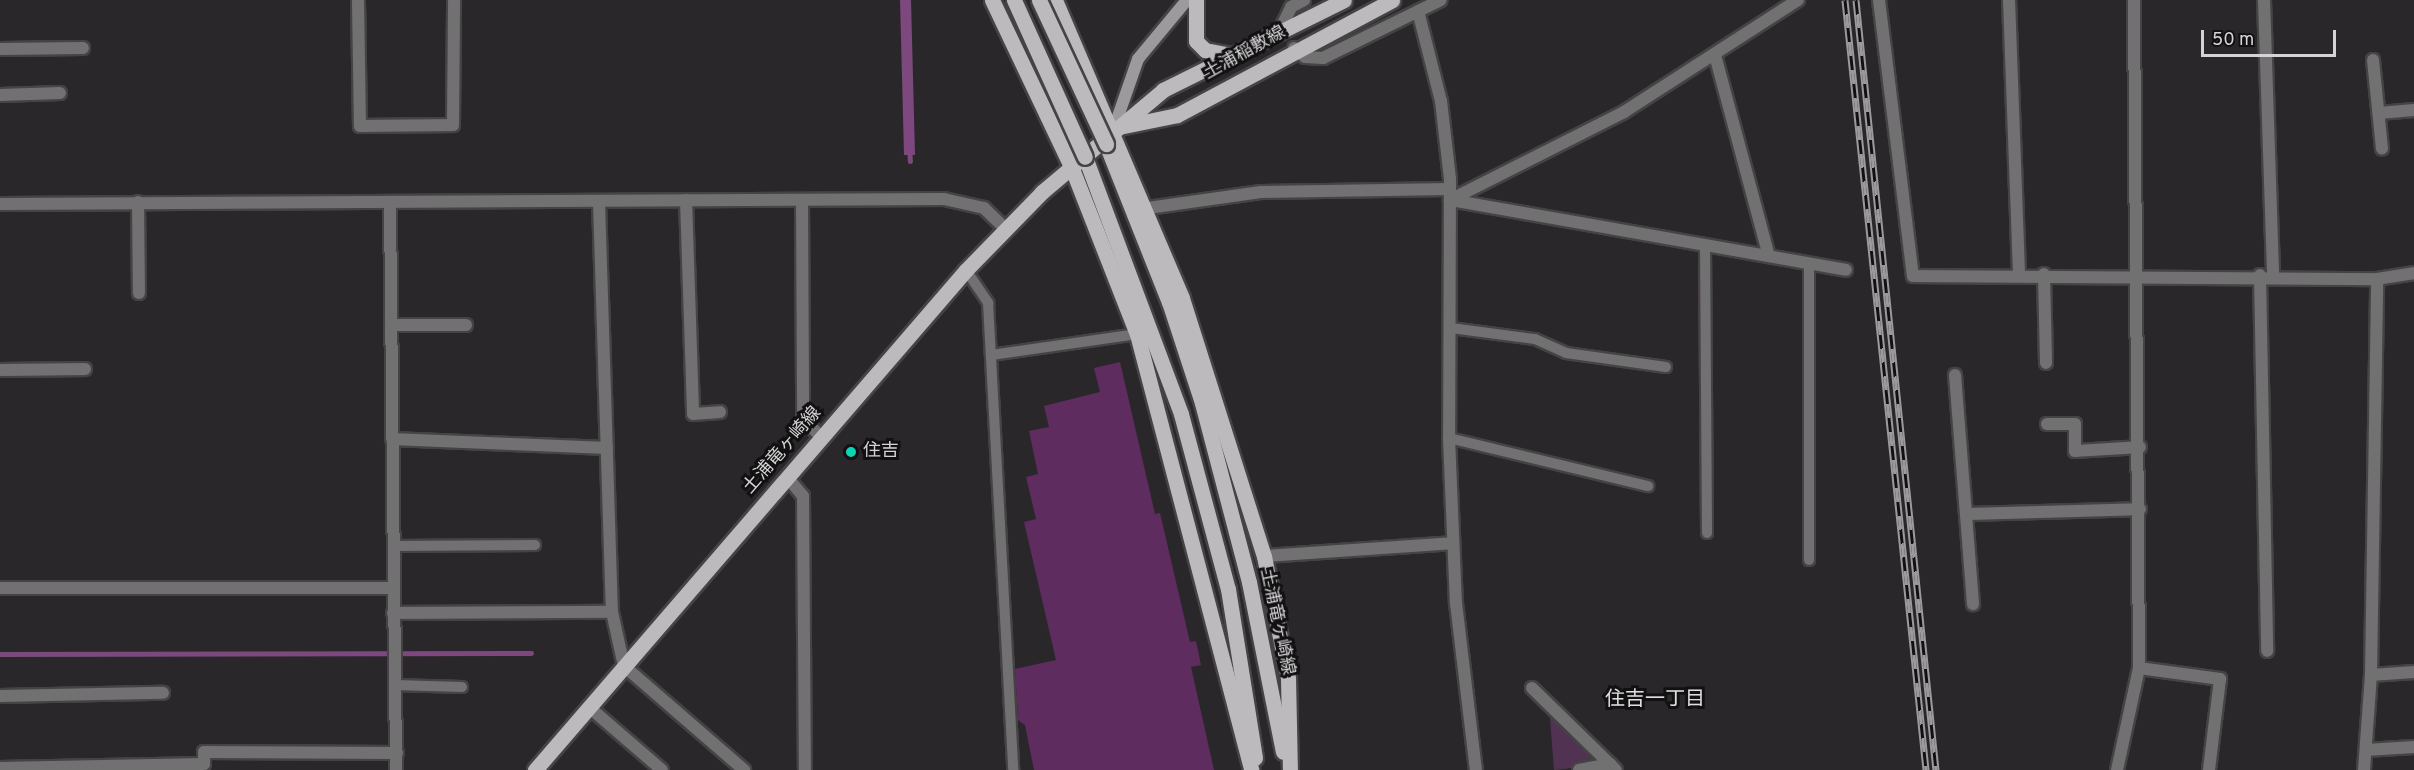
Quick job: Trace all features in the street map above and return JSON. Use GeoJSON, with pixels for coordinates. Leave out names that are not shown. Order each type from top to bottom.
{"type":"FeatureCollection","features":[{"type":"Feature","properties":{"kind":"main road"},"geometry":{"type":"LineString","coordinates":[[992,0],[1071,166],[1137,334],[1251,770]]}},
{"type":"Feature","properties":{"kind":"main road"},"geometry":{"type":"LineString","coordinates":[[1014,0],[1085,157],[1181,414],[1228,589],[1257,770]]}},
{"type":"Feature","properties":{"kind":"main road","name":"土浦竜ヶ崎線"},"geometry":{"type":"LineString","coordinates":[[1039,0],[1106,144],[1165,292],[1202,403],[1249,582],[1288,770]]}},
{"type":"Feature","properties":{"kind":"main road"},"geometry":{"type":"LineString","coordinates":[[1055,0],[1148,208],[1264,556],[1288,678],[1288,770]]}},
{"type":"Feature","properties":{"kind":"main road"},"geometry":{"type":"LineString","coordinates":[[1114,128],[1138,59],[1187,0]]}},
{"type":"Feature","properties":{"kind":"main road"},"geometry":{"type":"LineString","coordinates":[[1196,0],[1196,41],[1205,50],[1231,55]]}},
{"type":"Feature","properties":{"kind":"main road","name":"土浦稲敷線"},"geometry":{"type":"LineString","coordinates":[[1071,166],[1114,128],[1163,90],[1344,0]]}},
{"type":"Feature","properties":{"kind":"main road","name":"土浦稲敷線"},"geometry":{"type":"LineString","coordinates":[[1114,128],[1177,115],[1294,48],[1392,0]]}},
{"type":"Feature","properties":{"kind":"main road","name":"土浦竜ヶ崎線"},"geometry":{"type":"LineString","coordinates":[[535,770],[966,270],[1005,228],[1071,166]]}},
{"type":"Feature","properties":{"kind":"street"},"geometry":{"type":"LineString","coordinates":[[358,0],[360,126],[453,125],[454,0]]}},
{"type":"Feature","properties":{"kind":"street"},"geometry":{"type":"LineString","coordinates":[[1279,32],[1291,6],[1304,0]]}},
{"type":"Feature","properties":{"kind":"street"},"geometry":{"type":"LineString","coordinates":[[1294,48],[1305,57],[1323,58],[1441,0]]}},
{"type":"Feature","properties":{"kind":"street"},"geometry":{"type":"LineString","coordinates":[[1450,195],[1545,156],[1715,54],[1797,0]]}},
{"type":"Feature","properties":{"kind":"street"},"geometry":{"type":"LineString","coordinates":[[1879,0],[1913,276],[2019,273],[2138,276],[2266,275],[2378,279],[2414,273]]}},
{"type":"Feature","properties":{"kind":"street"},"geometry":{"type":"LineString","coordinates":[[2009,0],[2019,273]]}},
{"type":"Feature","properties":{"kind":"street"},"geometry":{"type":"LineString","coordinates":[[2117,770],[2139,668],[2140,447],[2134,0]]}},
{"type":"Feature","properties":{"kind":"street"},"geometry":{"type":"LineString","coordinates":[[2264,0],[2267,651]]}},
{"type":"Feature","properties":{"kind":"street"},"geometry":{"type":"LineString","coordinates":[[1418,12],[1441,101],[1450,195],[1449,438],[1453,543],[1476,770]]}},
{"type":"Feature","properties":{"kind":"street"},"geometry":{"type":"LineString","coordinates":[[0,49],[83,48]]}},
{"type":"Feature","properties":{"kind":"street"},"geometry":{"type":"LineString","coordinates":[[1715,54],[1769,256]]}},
{"type":"Feature","properties":{"kind":"street"},"geometry":{"type":"LineString","coordinates":[[2373,60],[2382,149]]}},
{"type":"Feature","properties":{"kind":"street"},"geometry":{"type":"LineString","coordinates":[[0,95],[60,93]]}},
{"type":"Feature","properties":{"kind":"street"},"geometry":{"type":"LineString","coordinates":[[2379,113],[2414,110]]}},
{"type":"Feature","properties":{"kind":"street"},"geometry":{"type":"LineString","coordinates":[[1148,208],[1261,192],[1450,195],[1846,270]]}},
{"type":"Feature","properties":{"kind":"street"},"geometry":{"type":"LineString","coordinates":[[0,204],[686,200],[965,201],[984,208],[1005,228]]}},
{"type":"Feature","properties":{"kind":"street"},"geometry":{"type":"LineString","coordinates":[[686,200],[693,414],[720,412]]}},
{"type":"Feature","properties":{"kind":"street"},"geometry":{"type":"LineString","coordinates":[[802,200],[803,418],[821,436]]}},
{"type":"Feature","properties":{"kind":"street"},"geometry":{"type":"LineString","coordinates":[[138,202],[140,293]]}},
{"type":"Feature","properties":{"kind":"street"},"geometry":{"type":"LineString","coordinates":[[598,202],[612,612],[624,666],[744,770]]}},
{"type":"Feature","properties":{"kind":"street"},"geometry":{"type":"LineString","coordinates":[[390,203],[396,770]]}},
{"type":"Feature","properties":{"kind":"street"},"geometry":{"type":"LineString","coordinates":[[2044,274],[2046,363]]}},
{"type":"Feature","properties":{"kind":"street"},"geometry":{"type":"LineString","coordinates":[[2364,770],[2371,675],[2378,279]]}},
{"type":"Feature","properties":{"kind":"street"},"geometry":{"type":"LineString","coordinates":[[392,325],[466,325]]}},
{"type":"Feature","properties":{"kind":"street"},"geometry":{"type":"LineString","coordinates":[[0,369],[85,369]]}},
{"type":"Feature","properties":{"kind":"street"},"geometry":{"type":"LineString","coordinates":[[1955,375],[1973,604]]}},
{"type":"Feature","properties":{"kind":"street"},"geometry":{"type":"LineString","coordinates":[[2047,424],[2074,424],[2076,451],[2140,447]]}},
{"type":"Feature","properties":{"kind":"street"},"geometry":{"type":"LineString","coordinates":[[392,439],[607,448]]}},
{"type":"Feature","properties":{"kind":"street"},"geometry":{"type":"LineString","coordinates":[[787,477],[802,496],[805,770]]}},
{"type":"Feature","properties":{"kind":"street"},"geometry":{"type":"LineString","coordinates":[[1966,514],[2140,509]]}},
{"type":"Feature","properties":{"kind":"street"},"geometry":{"type":"LineString","coordinates":[[1264,556],[1453,543]]}},
{"type":"Feature","properties":{"kind":"street"},"geometry":{"type":"LineString","coordinates":[[0,588],[393,588]]}},
{"type":"Feature","properties":{"kind":"street"},"geometry":{"type":"LineString","coordinates":[[393,613],[612,612]]}},
{"type":"Feature","properties":{"kind":"street"},"geometry":{"type":"LineString","coordinates":[[2139,668],[2220,679],[2209,770]]}},
{"type":"Feature","properties":{"kind":"street"},"geometry":{"type":"LineString","coordinates":[[2371,675],[2414,672]]}},
{"type":"Feature","properties":{"kind":"street"},"geometry":{"type":"LineString","coordinates":[[1532,688],[1613,767]]}},
{"type":"Feature","properties":{"kind":"street"},"geometry":{"type":"LineString","coordinates":[[0,696],[163,693]]}},
{"type":"Feature","properties":{"kind":"street"},"geometry":{"type":"LineString","coordinates":[[589,706],[662,770]]}},
{"type":"Feature","properties":{"kind":"street"},"geometry":{"type":"LineString","coordinates":[[2366,750],[2414,747]]}},
{"type":"Feature","properties":{"kind":"street"},"geometry":{"type":"LineString","coordinates":[[0,768],[204,764],[204,752],[397,753]]}},
{"type":"Feature","properties":{"kind":"street"},"geometry":{"type":"LineString","coordinates":[[1579,770],[1613,767]]}},
{"type":"Feature","properties":{"kind":"lane"},"geometry":{"type":"LineString","coordinates":[[1705,245],[1707,533]]}},
{"type":"Feature","properties":{"kind":"lane"},"geometry":{"type":"LineString","coordinates":[[1809,263],[1809,560]]}},
{"type":"Feature","properties":{"kind":"lane"},"geometry":{"type":"LineString","coordinates":[[966,270],[987,297],[1013,770]]}},
{"type":"Feature","properties":{"kind":"lane"},"geometry":{"type":"LineString","coordinates":[[1451,328],[1535,339],[1566,353],[1666,367]]}},
{"type":"Feature","properties":{"kind":"lane"},"geometry":{"type":"LineString","coordinates":[[991,355],[1137,334]]}},
{"type":"Feature","properties":{"kind":"lane"},"geometry":{"type":"LineString","coordinates":[[1449,438],[1648,486]]}},
{"type":"Feature","properties":{"kind":"lane"},"geometry":{"type":"LineString","coordinates":[[393,546],[535,545]]}},
{"type":"Feature","properties":{"kind":"lane"},"geometry":{"type":"LineString","coordinates":[[395,686],[462,687]]}},
{"type":"Feature","properties":{"kind":"shaded area"},"geometry":{"type":"Polygon","coordinates":[[[900,0],[911,0],[915,155],[904,155],[900,0]]]}},
{"type":"Feature","properties":{"kind":"shaded area"},"geometry":{"type":"Polygon","coordinates":[[[1549,705],[1610,764],[1554,770],[1549,705]]]}},
{"type":"Feature","properties":{"kind":"building"},"geometry":{"type":"Polygon","coordinates":[[[1120,362],[1155,514],[1160,513],[1190,642],[1196,641],[1201,665],[1191,667],[1214,770],[1034,770],[1025,725],[1018,720],[1015,669],[1056,660],[1024,522],[1036,519],[1026,477],[1038,474],[1029,431],[1049,427],[1044,406],[1100,392],[1094,368],[1120,362]]]}},
{"type":"Feature","properties":{"kind":"waterway"},"geometry":{"type":"LineString","coordinates":[[909,148],[910,161]]}},
{"type":"Feature","properties":{"kind":"waterway"},"geometry":{"type":"LineString","coordinates":[[0,654],[531,653]]}},
{"type":"Feature","properties":{"kind":"railway"},"geometry":{"type":"LineString","coordinates":[[1845,0],[1926,770]]}},
{"type":"Feature","properties":{"kind":"railway"},"geometry":{"type":"LineString","coordinates":[[1856,0],[1936,770]]}},
{"type":"Feature","properties":{"kind":"place","name":"住吉"},"geometry":{"type":"Point","coordinates":[851,452]}},
{"type":"Feature","properties":{"kind":"district","name":"住吉一丁目"},"geometry":{"type":"Point","coordinates":[1655,700]}}]}
